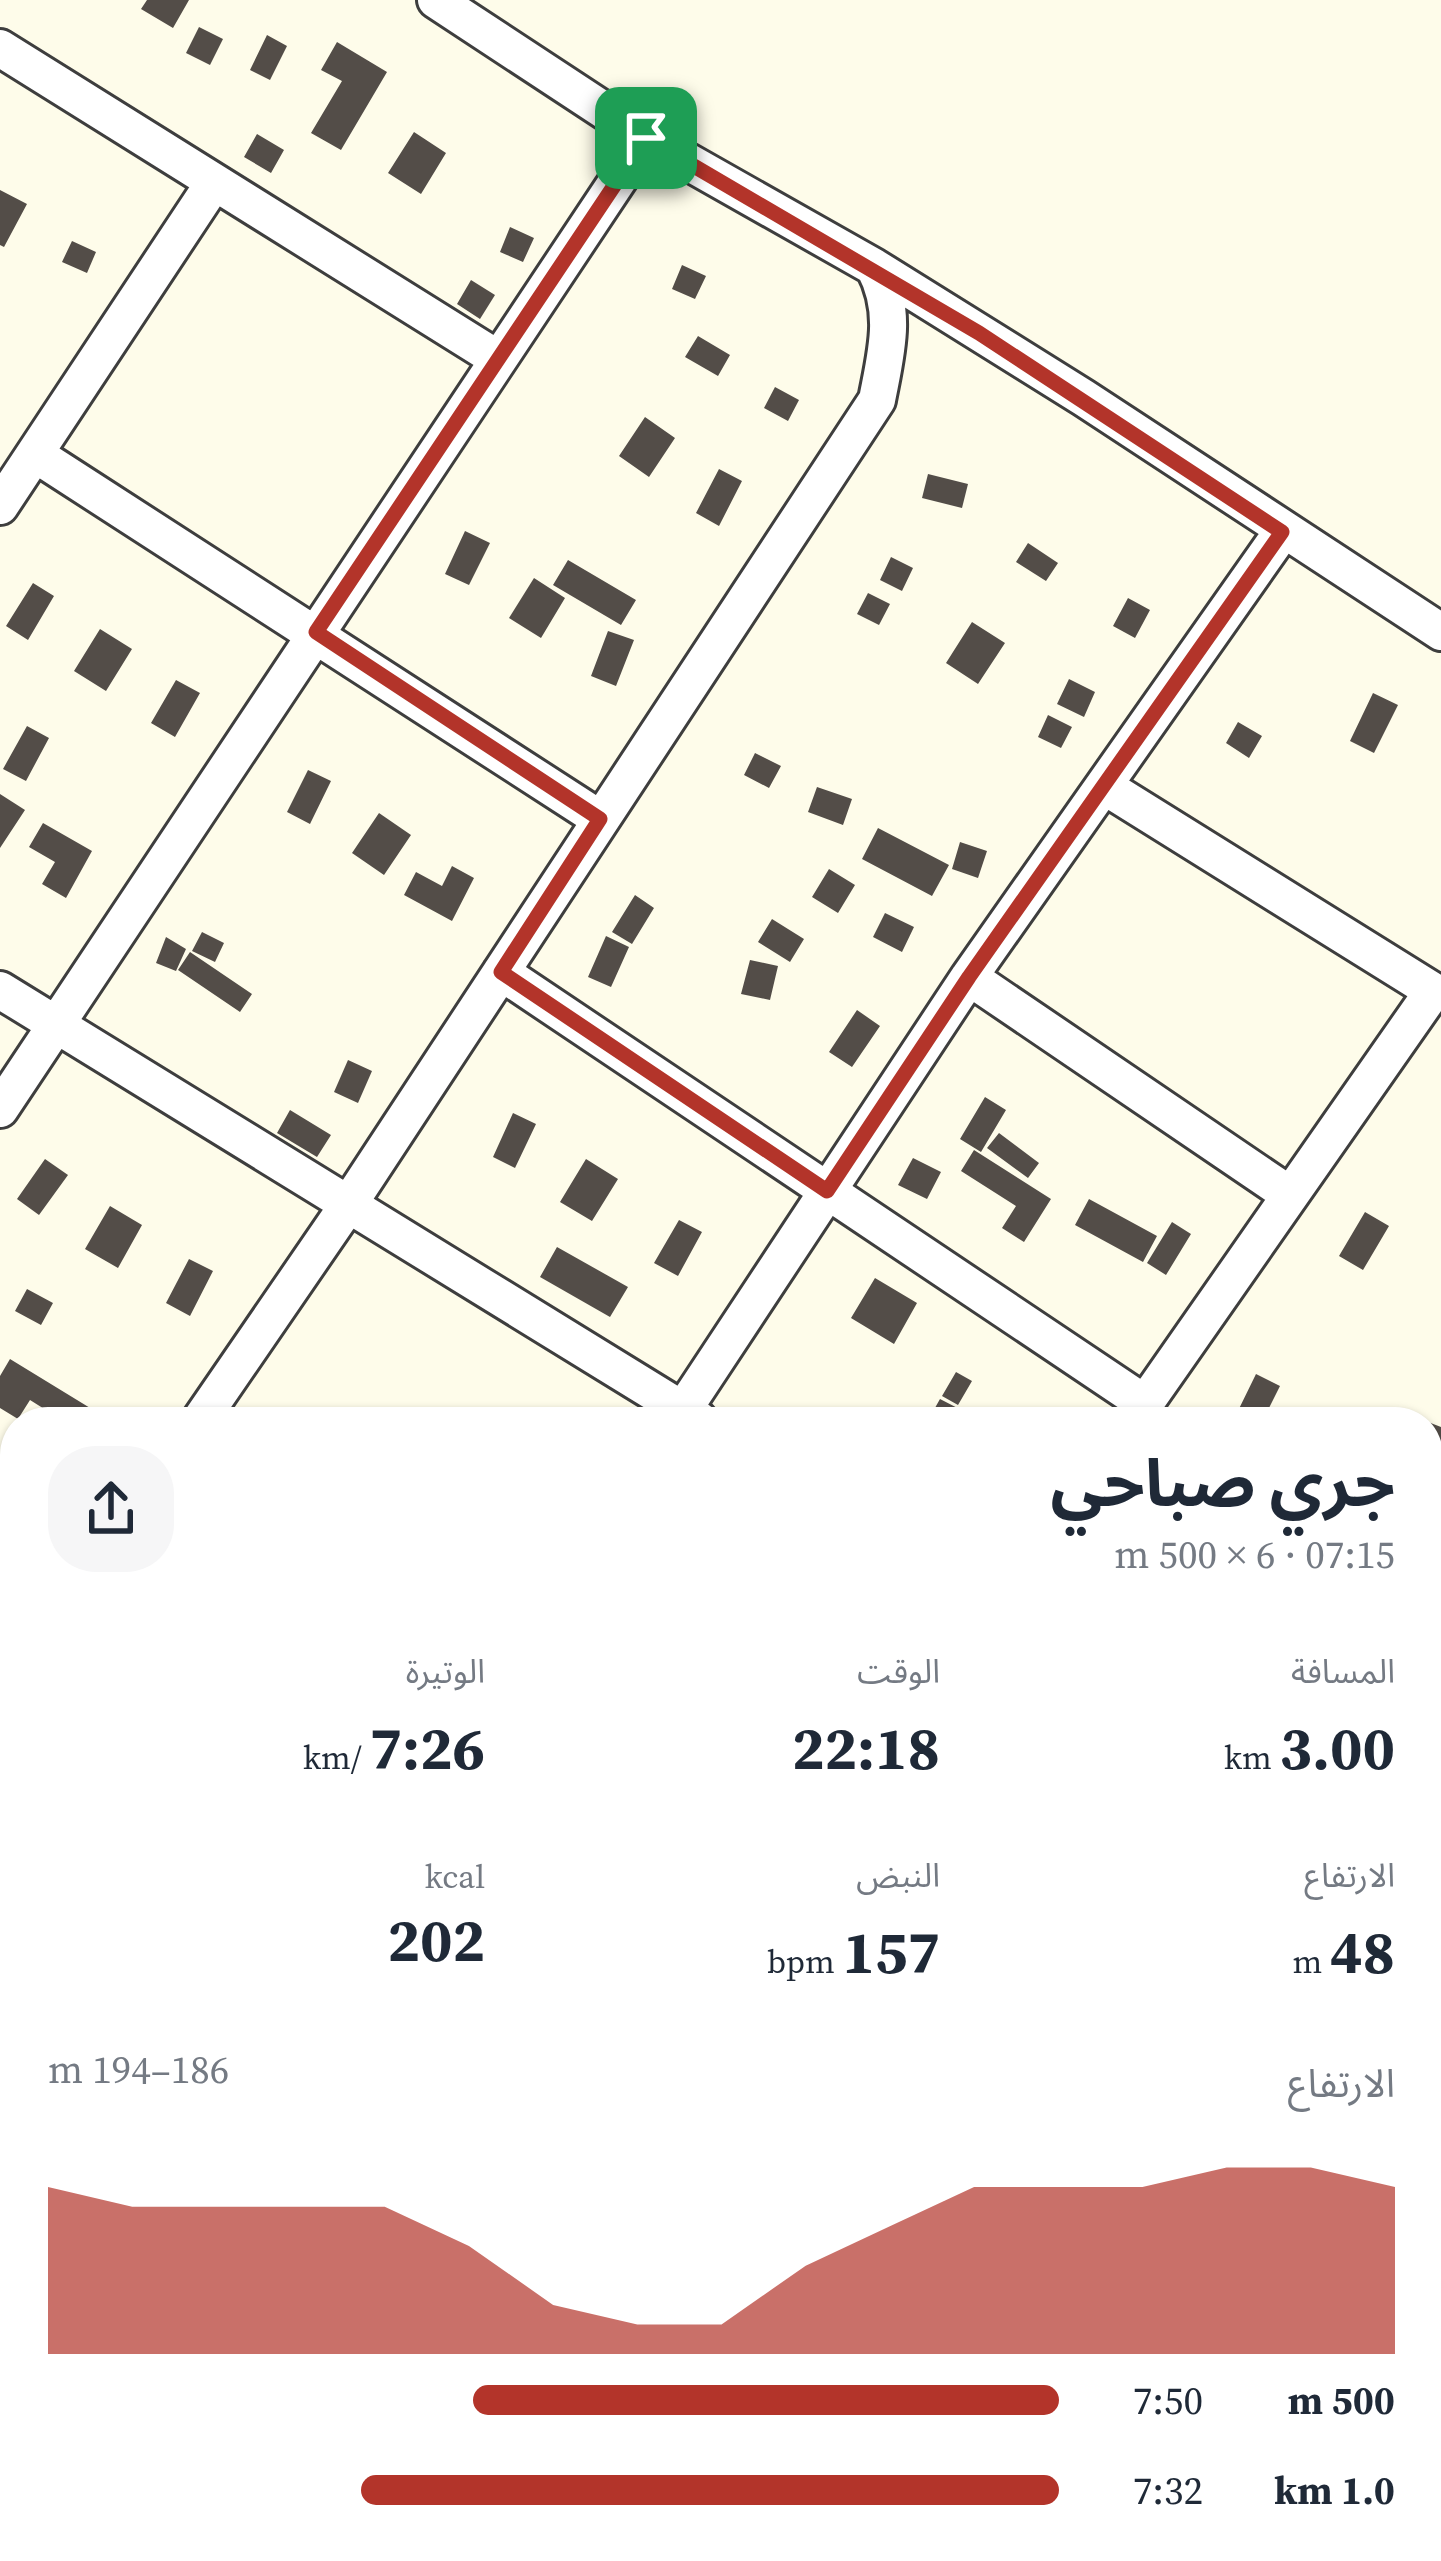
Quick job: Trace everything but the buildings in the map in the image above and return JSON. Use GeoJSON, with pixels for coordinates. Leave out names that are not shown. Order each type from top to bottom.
{"type":"FeatureCollection","features":[{"type":"Feature","properties":{"kind":"street"},"geometry":{"type":"LineString","coordinates":[[436,0],[646,138],[874,268],[1084,398],[1441,632]]}},
{"type":"Feature","properties":{"kind":"street"},"geometry":{"type":"LineString","coordinates":[[0,48],[498,359]]}},
{"type":"Feature","properties":{"kind":"street"},"geometry":{"type":"LineString","coordinates":[[0,1108],[646,138]]}},
{"type":"Feature","properties":{"kind":"street"},"geometry":{"type":"LineString","coordinates":[[0,506],[213,184]]}},
{"type":"Feature","properties":{"kind":"street"},"geometry":{"type":"LineString","coordinates":[[209,1407],[350,1202],[878,400],[889,335],[889,295],[874,268]]}},
{"type":"Feature","properties":{"kind":"street"},"geometry":{"type":"LineString","coordinates":[[35,454],[600,819]]}},
{"type":"Feature","properties":{"kind":"street"},"geometry":{"type":"LineString","coordinates":[[698,1407],[827,1191],[969,977],[1282,532]]}},
{"type":"Feature","properties":{"kind":"street"},"geometry":{"type":"LineString","coordinates":[[1104,786],[1433,991],[1142,1407]]}},
{"type":"Feature","properties":{"kind":"street"},"geometry":{"type":"LineString","coordinates":[[501,972],[827,1191],[1131,1407]]}},
{"type":"Feature","properties":{"kind":"street"},"geometry":{"type":"LineString","coordinates":[[969,977],[1290,1195]]}},
{"type":"Feature","properties":{"kind":"street"},"geometry":{"type":"LineString","coordinates":[[0,990],[679,1407]]}},
{"type":"Feature","properties":{"kind":"route"},"geometry":{"type":"LineString","coordinates":[[646,138],[874,268],[1084,398],[1282,532],[969,977],[827,1191],[501,972],[600,819],[316,632],[646,138]]}}]}
